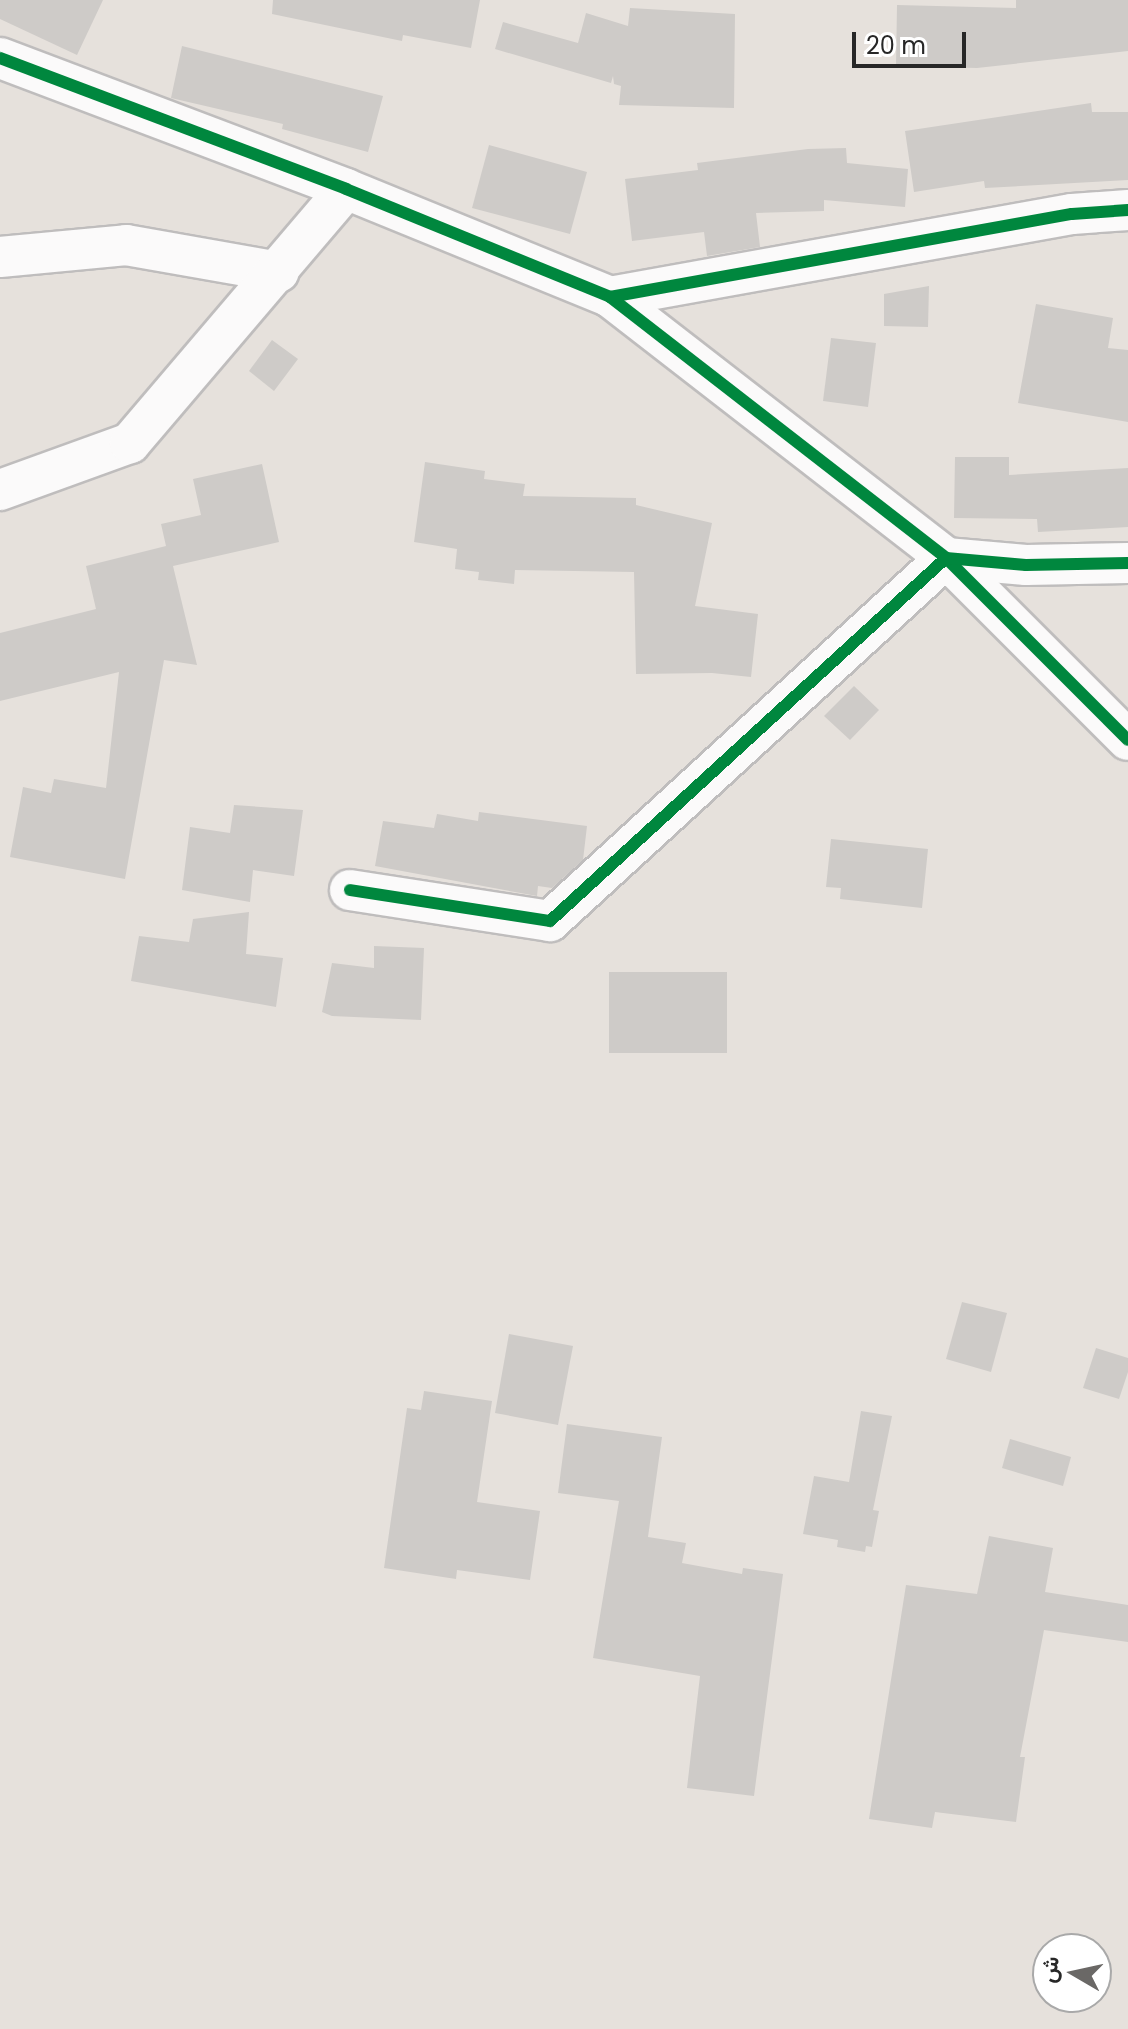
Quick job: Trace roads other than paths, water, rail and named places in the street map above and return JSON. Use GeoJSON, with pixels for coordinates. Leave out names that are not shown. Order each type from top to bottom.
{"type":"FeatureCollection","features":[{"type":"Feature","properties":{"kind":"street"},"geometry":{"type":"LineString","coordinates":[[0,58],[346,189],[610,297],[946,558],[1128,740]]}},
{"type":"Feature","properties":{"kind":"street"},"geometry":{"type":"LineString","coordinates":[[0,490],[130,443],[279,272],[346,189]]}},
{"type":"Feature","properties":{"kind":"street"},"geometry":{"type":"LineString","coordinates":[[610,297],[1072,214],[1128,210]]}},
{"type":"Feature","properties":{"kind":"street"},"geometry":{"type":"LineString","coordinates":[[0,257],[126,245],[279,272]]}},
{"type":"Feature","properties":{"kind":"street"},"geometry":{"type":"LineString","coordinates":[[350,890],[550,921],[946,558],[1026,565],[1128,563]]}}]}
